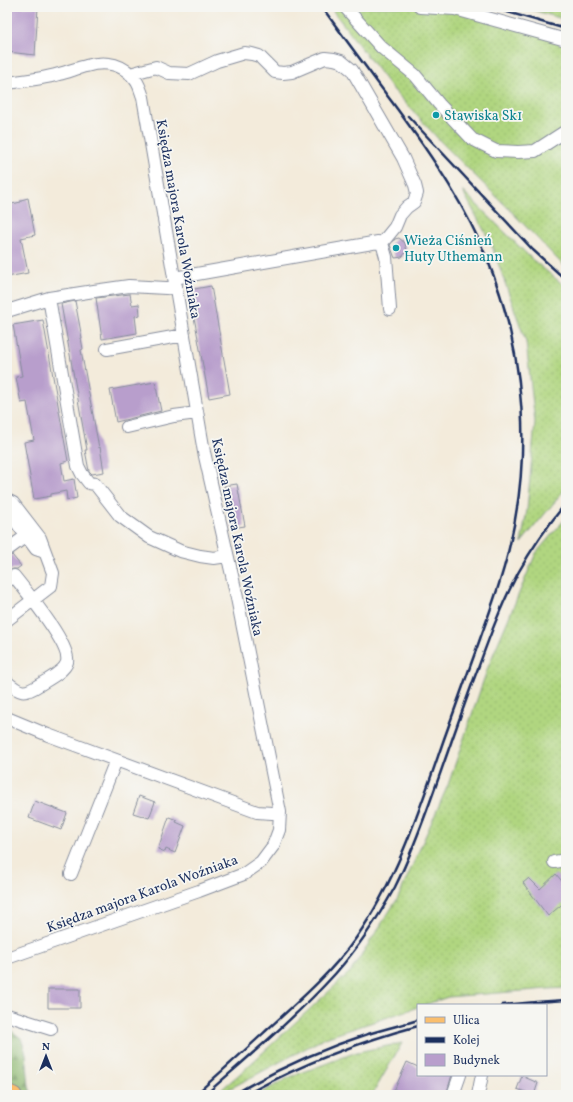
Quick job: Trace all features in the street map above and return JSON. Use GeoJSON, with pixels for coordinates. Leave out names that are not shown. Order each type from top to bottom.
{"type":"FeatureCollection","features":[{"type":"Feature","properties":{"kind":"main road"},"geometry":{"type":"LineString","coordinates":[[7,1092],[14,1095]]}},
{"type":"Feature","properties":{"kind":"street"},"geometry":{"type":"LineString","coordinates":[[345,7],[381,47],[415,75],[439,104],[472,139],[496,151],[535,151],[566,131]]}},
{"type":"Feature","properties":{"kind":"street"},"geometry":{"type":"LineString","coordinates":[[420,7],[455,9],[566,40]]}},
{"type":"Feature","properties":{"kind":"street"},"geometry":{"type":"LineString","coordinates":[[130,74],[156,67],[169,73],[189,74],[217,62],[244,53],[259,56],[275,72],[283,73],[292,72],[324,58],[341,61],[352,70],[403,158],[418,193],[414,202],[400,215],[395,227],[382,244]]}},
{"type":"Feature","properties":{"kind":"street","name":"Księdza majora Karola Woźniaka"},"geometry":{"type":"LineString","coordinates":[[7,83],[53,76],[87,65],[111,63],[121,67],[130,74],[137,83],[143,97],[204,452],[280,812],[279,830],[273,846],[261,862],[244,874],[199,892],[7,958]]}},
{"type":"Feature","properties":{"kind":"street"},"geometry":{"type":"LineString","coordinates":[[7,311],[49,298],[129,286],[166,288],[175,282],[378,242],[382,244]]}},
{"type":"Feature","properties":{"kind":"street"},"geometry":{"type":"LineString","coordinates":[[382,244],[386,257],[390,309]]}},
{"type":"Feature","properties":{"kind":"street"},"geometry":{"type":"LineString","coordinates":[[49,298],[78,466],[82,474],[89,483],[95,484],[120,516],[149,537],[180,551],[200,556],[214,558],[227,556]]}},
{"type":"Feature","properties":{"kind":"street"},"geometry":{"type":"LineString","coordinates":[[106,349],[184,335]]}},
{"type":"Feature","properties":{"kind":"street"},"geometry":{"type":"LineString","coordinates":[[127,427],[174,416],[198,413]]}},
{"type":"Feature","properties":{"kind":"street"},"geometry":{"type":"LineString","coordinates":[[7,500],[12,502],[40,538],[53,573],[51,586],[34,601],[7,620]]}},
{"type":"Feature","properties":{"kind":"street"},"geometry":{"type":"LineString","coordinates":[[7,514],[14,518],[36,549],[45,552]]}},
{"type":"Feature","properties":{"kind":"street"},"geometry":{"type":"LineString","coordinates":[[7,550],[26,536]]}},
{"type":"Feature","properties":{"kind":"street"},"geometry":{"type":"LineString","coordinates":[[7,581],[14,576],[56,630],[68,656],[64,668],[32,690],[24,692],[17,690],[7,682]]}},
{"type":"Feature","properties":{"kind":"street"},"geometry":{"type":"LineString","coordinates":[[7,718],[48,735],[257,812],[280,812]]}},
{"type":"Feature","properties":{"kind":"street"},"geometry":{"type":"LineString","coordinates":[[71,874],[116,760]]}},
{"type":"Feature","properties":{"kind":"street"},"geometry":{"type":"LineString","coordinates":[[7,1015],[51,1029]]}},
{"type":"Feature","properties":{"kind":"street"},"geometry":{"type":"LineString","coordinates":[[453,1095],[460,1076]]}},
{"type":"Feature","properties":{"kind":"street"},"geometry":{"type":"LineString","coordinates":[[478,1095],[482,1076]]}},
{"type":"Feature","properties":{"kind":"green space"},"geometry":{"type":"Polygon","coordinates":[[[330,7],[463,7],[566,34],[566,268],[442,143],[390,86],[330,7]]]}},
{"type":"Feature","properties":{"kind":"green space"},"geometry":{"type":"Polygon","coordinates":[[[523,7],[566,7],[566,20],[526,8],[523,7]]]}},
{"type":"Feature","properties":{"kind":"green space"},"geometry":{"type":"Polygon","coordinates":[[[462,190],[533,260],[566,287],[566,488],[521,543],[527,510],[535,422],[526,342],[491,243],[462,190]]]}},
{"type":"Feature","properties":{"kind":"green space"},"geometry":{"type":"Polygon","coordinates":[[[566,518],[566,988],[448,997],[427,1004],[417,1004],[417,1007],[325,1038],[218,1095],[215,1095],[351,971],[398,898],[448,785],[488,667],[536,553],[566,518]]]}},
{"type":"Feature","properties":{"kind":"green space"},"geometry":{"type":"Polygon","coordinates":[[[7,1028],[21,1038],[26,1053],[29,1087],[32,1095],[24,1095],[7,1089],[7,1028]]]}},
{"type":"Feature","properties":{"kind":"green space"},"geometry":{"type":"Polygon","coordinates":[[[402,1043],[372,1095],[257,1095],[290,1077],[357,1052],[402,1043]]]}},
{"type":"Feature","properties":{"kind":"building"},"geometry":{"type":"Polygon","coordinates":[[[7,7],[38,7],[35,55],[7,52],[7,7]]]}},
{"type":"Feature","properties":{"kind":"building"},"geometry":{"type":"Polygon","coordinates":[[[28,198],[35,235],[21,238],[28,273],[7,277],[7,205],[21,202],[21,200],[28,198]]]}},
{"type":"Feature","properties":{"kind":"building","name":"Wieża Ciśnień Huty Uthemann"},"geometry":{"type":"Polygon","coordinates":[[[399,238],[405,243],[407,251],[402,257],[395,258],[390,245],[395,239],[399,238]]]}},
{"type":"Feature","properties":{"kind":"building"},"geometry":{"type":"Polygon","coordinates":[[[211,286],[230,394],[209,398],[189,290],[211,286]]]}},
{"type":"Feature","properties":{"kind":"building"},"geometry":{"type":"Polygon","coordinates":[[[130,294],[132,305],[139,304],[140,315],[135,316],[137,333],[102,339],[96,298],[130,294]]]}},
{"type":"Feature","properties":{"kind":"building"},"geometry":{"type":"Polygon","coordinates":[[[75,301],[82,338],[83,349],[81,350],[104,472],[92,474],[89,471],[85,450],[87,450],[61,304],[75,301]]]}},
{"type":"Feature","properties":{"kind":"building"},"geometry":{"type":"Polygon","coordinates":[[[43,320],[68,461],[61,463],[64,481],[74,479],[77,498],[67,500],[66,491],[51,494],[51,496],[34,499],[24,442],[34,440],[27,402],[21,403],[16,377],[22,376],[13,325],[43,320]]]}},
{"type":"Feature","properties":{"kind":"building"},"geometry":{"type":"Polygon","coordinates":[[[155,382],[161,411],[116,422],[110,390],[155,382]]]}},
{"type":"Feature","properties":{"kind":"building"},"geometry":{"type":"Polygon","coordinates":[[[237,484],[245,526],[232,528],[224,486],[237,484]]]}},
{"type":"Feature","properties":{"kind":"building"},"geometry":{"type":"Polygon","coordinates":[[[12,555],[21,566],[7,572],[7,557],[12,555]]]}},
{"type":"Feature","properties":{"kind":"building"},"geometry":{"type":"Polygon","coordinates":[[[139,796],[155,802],[149,818],[133,813],[139,796]]]}},
{"type":"Feature","properties":{"kind":"building"},"geometry":{"type":"Polygon","coordinates":[[[35,801],[67,813],[61,830],[29,818],[35,801]]]}},
{"type":"Feature","properties":{"kind":"building"},"geometry":{"type":"Polygon","coordinates":[[[169,817],[177,820],[176,822],[185,826],[175,853],[166,849],[165,852],[158,849],[169,817]]]}},
{"type":"Feature","properties":{"kind":"building"},"geometry":{"type":"Polygon","coordinates":[[[556,874],[566,886],[566,901],[548,916],[523,883],[529,878],[540,889],[556,874]]]}},
{"type":"Feature","properties":{"kind":"building"},"geometry":{"type":"Polygon","coordinates":[[[48,989],[80,989],[80,1008],[48,1008],[48,989]]]}},
{"type":"Feature","properties":{"kind":"building"},"geometry":{"type":"Polygon","coordinates":[[[407,1062],[417,1067],[417,1076],[452,1076],[446,1095],[392,1095],[407,1062]]]}},
{"type":"Feature","properties":{"kind":"building"},"geometry":{"type":"Polygon","coordinates":[[[522,1076],[538,1083],[534,1095],[517,1089],[522,1076]]]}},
{"type":"Feature","properties":{"kind":"railway"},"geometry":{"type":"LineString","coordinates":[[195,1095],[326,974],[356,938],[384,891],[396,867],[417,816],[504,568],[517,510],[521,476],[522,442],[518,374],[504,307],[484,251],[449,185],[407,122],[322,7]]}},
{"type":"Feature","properties":{"kind":"railway"},"geometry":{"type":"LineString","coordinates":[[490,7],[566,29]]}},
{"type":"Feature","properties":{"kind":"railway"},"geometry":{"type":"LineString","coordinates":[[408,116],[533,250],[566,280]]}},
{"type":"Feature","properties":{"kind":"railway"},"geometry":{"type":"LineString","coordinates":[[205,1095],[272,1036],[320,990],[352,954],[382,910],[395,887],[416,838],[486,646],[506,597],[529,555],[566,503]]}},
{"type":"Feature","properties":{"kind":"railway"},"geometry":{"type":"LineString","coordinates":[[513,1004],[566,1000]]}},
{"type":"Feature","properties":{"kind":"railway"},"geometry":{"type":"LineString","coordinates":[[233,1095],[265,1077],[316,1053],[368,1034],[417,1020]]}},
{"type":"Feature","properties":{"kind":"railway"},"geometry":{"type":"LineString","coordinates":[[247,1094],[288,1073],[331,1055],[374,1039],[417,1026]]}},
{"type":"Feature","properties":{"kind":"place","name":"Stawiska Sk1"},"geometry":{"type":"Point","coordinates":[436,115]}},
{"type":"Feature","properties":{"kind":"place","name":"Wieża Ciśnień Huty Uthemann"},"geometry":{"type":"Point","coordinates":[396,248]}}]}
